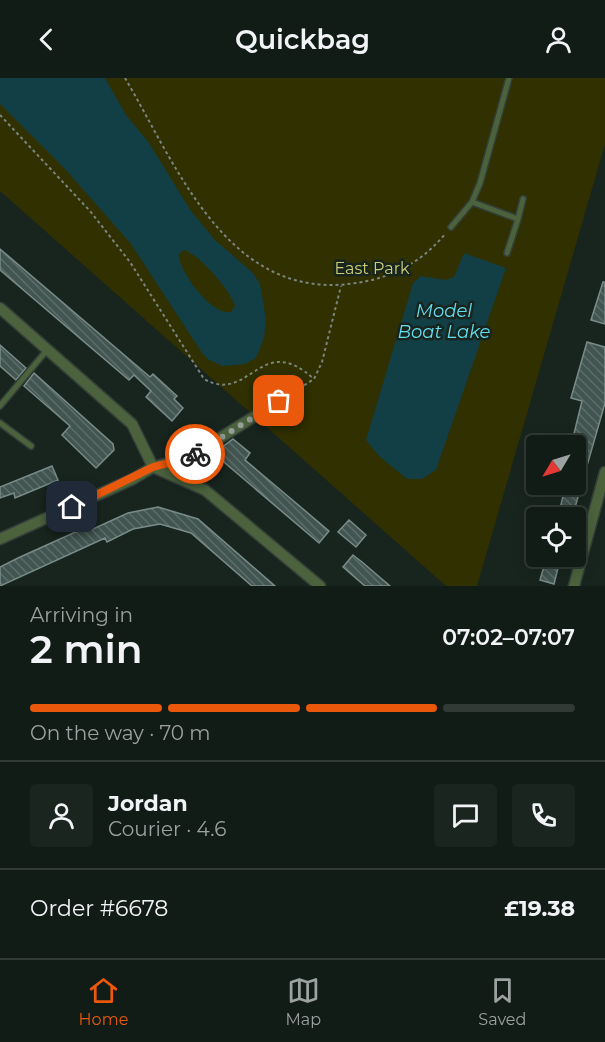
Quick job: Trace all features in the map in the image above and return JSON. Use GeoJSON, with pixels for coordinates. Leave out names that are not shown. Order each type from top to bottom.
{"type":"FeatureCollection","features":[{"type":"Feature","properties":{"kind":"street"},"geometry":{"type":"LineString","coordinates":[[0,308],[132,424],[153,467],[205,490],[320,586]]}},
{"type":"Feature","properties":{"kind":"street"},"geometry":{"type":"LineString","coordinates":[[0,539],[132,479],[153,467],[188,458],[279,401]]}},
{"type":"Feature","properties":{"kind":"street"},"geometry":{"type":"LineString","coordinates":[[574,586],[605,472]]}},
{"type":"Feature","properties":{"kind":"lane"},"geometry":{"type":"LineString","coordinates":[[451,227],[472,202],[480,183],[509,78]]}},
{"type":"Feature","properties":{"kind":"lane"},"geometry":{"type":"LineString","coordinates":[[507,253],[524,199]]}},
{"type":"Feature","properties":{"kind":"lane"},"geometry":{"type":"LineString","coordinates":[[472,202],[518,219]]}},
{"type":"Feature","properties":{"kind":"lane"},"geometry":{"type":"LineString","coordinates":[[0,406],[48,349]]}},
{"type":"Feature","properties":{"kind":"lane"},"geometry":{"type":"LineString","coordinates":[[0,423],[31,446]]}},
{"type":"Feature","properties":{"kind":"path"},"geometry":{"type":"LineString","coordinates":[[125,78],[185,185],[223,236],[242,253],[268,269],[311,283],[341,285],[374,280],[400,270],[425,254],[451,227]]}},
{"type":"Feature","properties":{"kind":"path"},"geometry":{"type":"LineString","coordinates":[[0,115],[90,211],[123,253],[162,309],[193,365],[204,380],[213,384],[232,384],[274,360],[287,362],[303,369],[314,378]]}},
{"type":"Feature","properties":{"kind":"path"},"geometry":{"type":"LineString","coordinates":[[279,401],[314,378],[322,362],[341,285]]}},
{"type":"Feature","properties":{"kind":"green space","name":"East Park"},"geometry":{"type":"Polygon","coordinates":[[[0,78],[605,78],[605,144],[477,586],[446,586],[0,191],[0,78]]]}},
{"type":"Feature","properties":{"kind":"water"},"geometry":{"type":"Polygon","coordinates":[[[0,78],[105,78],[126,115],[149,143],[191,211],[215,240],[253,273],[260,284],[266,319],[264,338],[256,358],[245,364],[223,366],[209,360],[202,353],[131,244],[65,169],[0,104],[0,78]],[[184,250],[179,254],[180,261],[190,280],[206,300],[223,312],[231,312],[235,306],[227,291],[214,274],[184,250]]]}},
{"type":"Feature","properties":{"kind":"water","name":"Model Boat Lake"},"geometry":{"type":"Polygon","coordinates":[[[464,253],[506,268],[436,470],[422,479],[407,479],[379,456],[366,440],[413,283],[421,276],[445,280],[454,277],[464,253]]]}},
{"type":"Feature","properties":{"kind":"building"},"geometry":{"type":"Polygon","coordinates":[[[0,249],[150,377],[153,374],[177,396],[174,399],[183,408],[172,421],[146,397],[151,391],[134,375],[129,380],[0,270],[0,249]]]}},
{"type":"Feature","properties":{"kind":"building"},"geometry":{"type":"Polygon","coordinates":[[[603,282],[605,282],[605,324],[591,320],[603,282]]]}},
{"type":"Feature","properties":{"kind":"building"},"geometry":{"type":"Polygon","coordinates":[[[587,342],[605,347],[605,403],[586,469],[586,435],[574,435],[582,401],[571,398],[587,342]]]}},
{"type":"Feature","properties":{"kind":"building"},"geometry":{"type":"Polygon","coordinates":[[[0,345],[26,368],[16,380],[0,366],[0,345]]]}},
{"type":"Feature","properties":{"kind":"building"},"geometry":{"type":"Polygon","coordinates":[[[34,373],[113,444],[114,450],[96,468],[62,435],[70,426],[24,386],[34,373]]]}},
{"type":"Feature","properties":{"kind":"building"},"geometry":{"type":"Polygon","coordinates":[[[233,439],[250,453],[245,460],[329,531],[319,543],[218,455],[221,448],[233,439]]]}},
{"type":"Feature","properties":{"kind":"building"},"geometry":{"type":"Polygon","coordinates":[[[52,466],[58,480],[15,498],[14,493],[0,498],[0,487],[52,466]]]}},
{"type":"Feature","properties":{"kind":"building"},"geometry":{"type":"Polygon","coordinates":[[[563,495],[579,495],[575,507],[560,507],[563,495]]]}},
{"type":"Feature","properties":{"kind":"building"},"geometry":{"type":"Polygon","coordinates":[[[158,507],[198,519],[275,586],[252,586],[191,533],[160,524],[133,529],[107,542],[105,538],[0,586],[0,567],[18,558],[91,525],[93,529],[128,513],[158,507]]]}},
{"type":"Feature","properties":{"kind":"building"},"geometry":{"type":"Polygon","coordinates":[[[349,520],[366,535],[356,547],[338,532],[349,520]]]}},
{"type":"Feature","properties":{"kind":"building"},"geometry":{"type":"Polygon","coordinates":[[[353,555],[390,586],[365,586],[343,567],[353,555]]]}},
{"type":"Feature","properties":{"kind":"building"},"geometry":{"type":"Polygon","coordinates":[[[544,567],[558,567],[554,584],[540,580],[544,567]]]}},
{"type":"Feature","properties":{"kind":"way so far"},"geometry":{"type":"LineString","coordinates":[[195,454],[279,401]]}},
{"type":"Feature","properties":{"kind":"route"},"geometry":{"type":"LineString","coordinates":[[72,507],[153,467],[195,454]]}}]}
